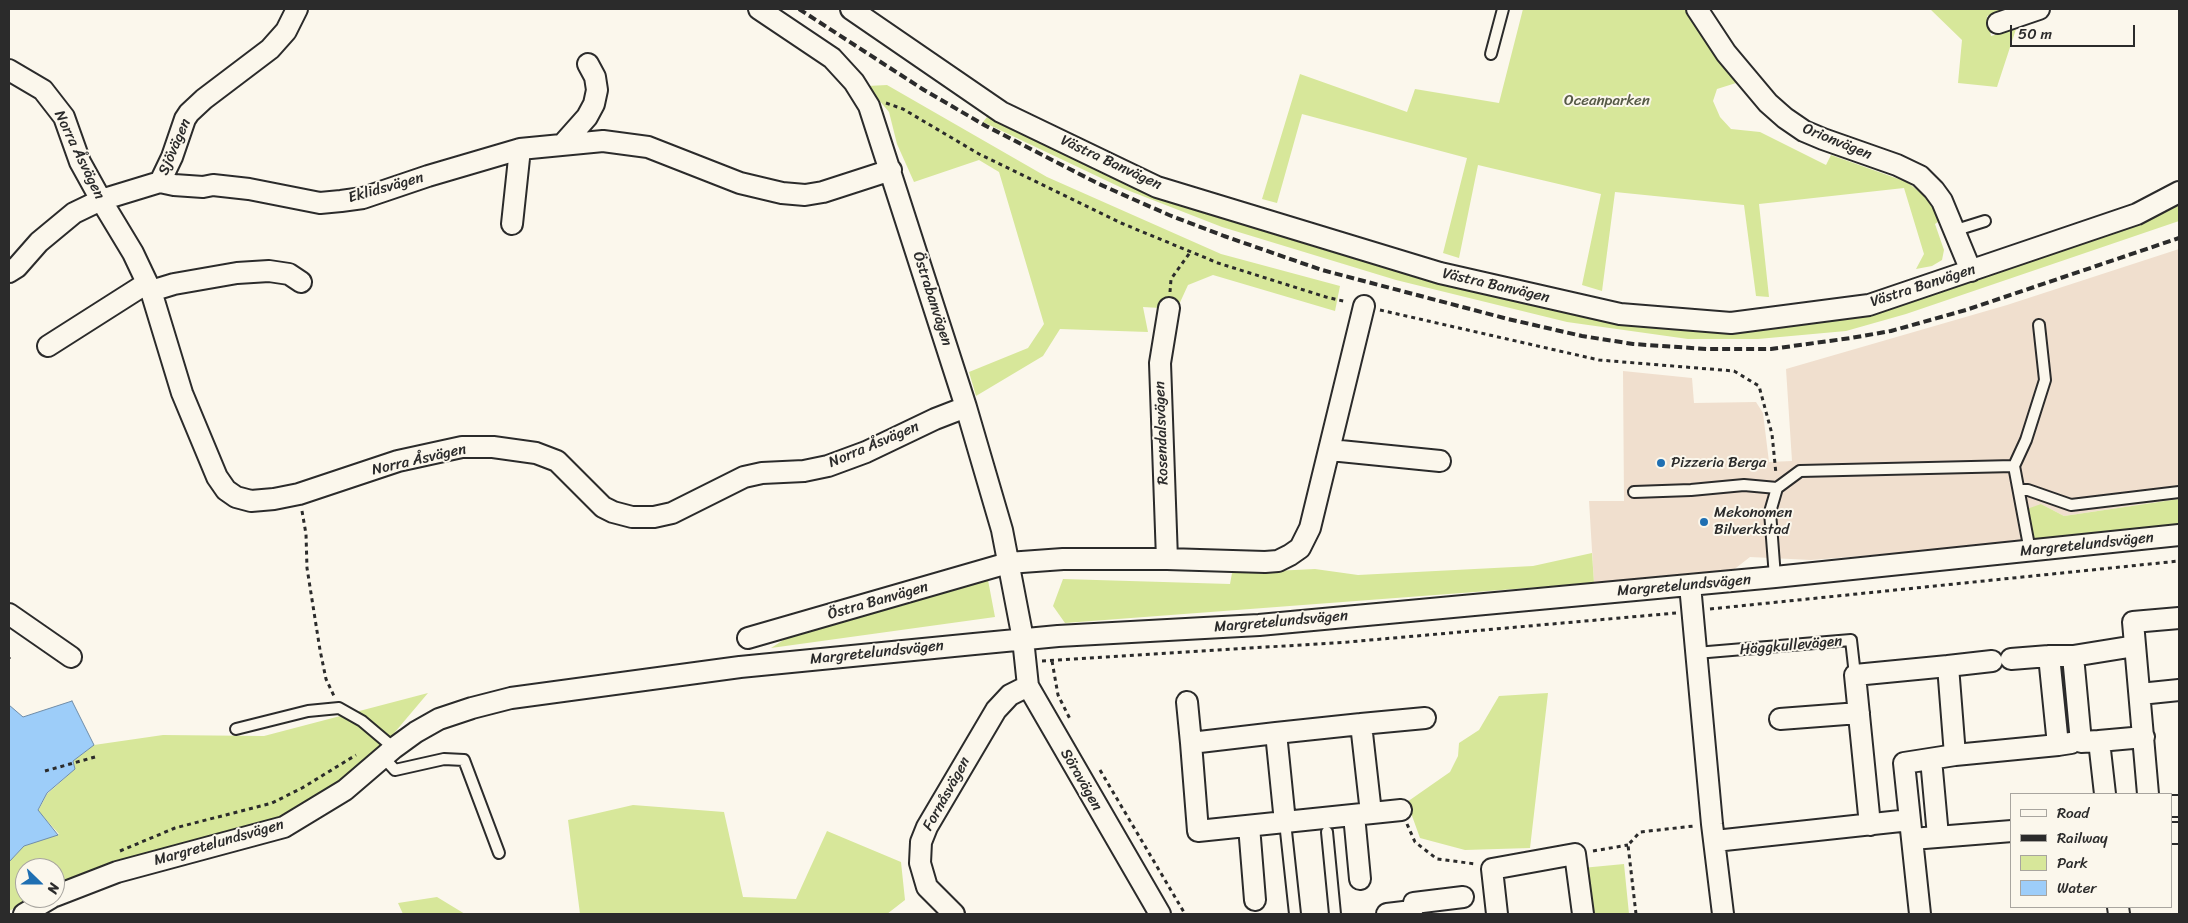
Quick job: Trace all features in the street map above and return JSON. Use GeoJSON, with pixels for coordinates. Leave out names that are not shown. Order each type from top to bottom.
{"type":"FeatureCollection","features":[{"type":"Feature","properties":{"kind":"street","name":"Sjövägen"},"geometry":{"type":"LineString","coordinates":[[9,272],[39,242],[74,212],[101,200],[160,182],[189,113],[204,99],[270,49],[286,31],[297,9]]}},
{"type":"Feature","properties":{"kind":"street","name":"Östrabanvägen"},"geometry":{"type":"LineString","coordinates":[[759,9],[832,58],[854,82],[869,106],[966,407],[1002,530],[1023,639]]}},
{"type":"Feature","properties":{"kind":"street","name":"Västra Banvägen"},"geometry":{"type":"LineString","coordinates":[[851,9],[1001,112],[1157,187],[1440,273],[1620,314],[1731,323],[1869,305],[2137,214],[2179,192]]}},
{"type":"Feature","properties":{"kind":"street","name":"Orionvägen"},"geometry":{"type":"LineString","coordinates":[[1697,9],[1726,54],[1768,103],[1804,131],[1897,164],[1920,176],[1942,201],[1971,271]]}},
{"type":"Feature","properties":{"kind":"street"},"geometry":{"type":"LineString","coordinates":[[1998,23],[2039,9]]}},
{"type":"Feature","properties":{"kind":"street"},"geometry":{"type":"LineString","coordinates":[[564,144],[594,104],[597,90],[595,77],[588,64]]}},
{"type":"Feature","properties":{"kind":"street","name":"Norra Åsvägen"},"geometry":{"type":"LineString","coordinates":[[9,70],[43,90],[64,117],[80,162],[133,253],[149,287],[182,393],[217,477],[226,490],[236,497],[251,501],[299,494],[398,461],[462,448],[493,447],[536,453],[557,461],[603,507],[632,517],[654,517],[672,514],[744,477],[762,473],[804,471],[828,466],[866,452],[935,419],[966,407]]}},
{"type":"Feature","properties":{"kind":"street","name":"Eklidsvägen"},"geometry":{"type":"LineString","coordinates":[[160,182],[203,187],[213,185],[249,189],[320,202],[341,202],[363,198],[428,176],[520,149],[604,141],[648,147],[740,183],[782,193],[805,195],[823,192],[891,170]]}},
{"type":"Feature","properties":{"kind":"street"},"geometry":{"type":"LineString","coordinates":[[512,224],[520,149]]}},
{"type":"Feature","properties":{"kind":"street"},"geometry":{"type":"LineString","coordinates":[[48,346],[149,287],[228,274],[269,271],[289,274],[301,282]]}},
{"type":"Feature","properties":{"kind":"street"},"geometry":{"type":"LineString","coordinates":[[1008,563],[1063,559],[1167,559],[1265,562],[1278,561],[1300,548],[1310,528],[1364,306]]}},
{"type":"Feature","properties":{"kind":"street","name":"Rosendalsvägen"},"geometry":{"type":"LineString","coordinates":[[1167,559],[1160,363],[1169,308]]}},
{"type":"Feature","properties":{"kind":"street"},"geometry":{"type":"LineString","coordinates":[[1330,450],[1440,461]]}},
{"type":"Feature","properties":{"kind":"street","name":"Margretelundsvägen"},"geometry":{"type":"LineString","coordinates":[[65,892],[117,872],[284,827],[345,790],[416,732],[440,719],[472,708],[512,698],[740,667],[1023,639],[1259,625],[1776,577],[2179,535]]}},
{"type":"Feature","properties":{"kind":"street","name":"Östra Banvägen"},"geometry":{"type":"LineString","coordinates":[[748,638],[1008,563]]}},
{"type":"Feature","properties":{"kind":"street"},"geometry":{"type":"LineString","coordinates":[[1690,585],[1694,611],[1696,653],[1713,832],[1723,914]]}},
{"type":"Feature","properties":{"kind":"street"},"geometry":{"type":"LineString","coordinates":[[9,614],[71,656]]}},
{"type":"Feature","properties":{"kind":"street"},"geometry":{"type":"LineString","coordinates":[[2148,793],[2133,622],[2179,618]]}},
{"type":"Feature","properties":{"kind":"street","name":"Söravägen"},"geometry":{"type":"LineString","coordinates":[[1023,639],[1028,686],[1160,914]]}},
{"type":"Feature","properties":{"kind":"street"},"geometry":{"type":"LineString","coordinates":[[1855,675],[2001,660],[2073,656],[2135,646]]}},
{"type":"Feature","properties":{"kind":"street"},"geometry":{"type":"LineString","coordinates":[[2049,656],[2058,745]]}},
{"type":"Feature","properties":{"kind":"street"},"geometry":{"type":"LineString","coordinates":[[2073,656],[2090,742],[2105,793]]}},
{"type":"Feature","properties":{"kind":"street"},"geometry":{"type":"LineString","coordinates":[[1948,666],[1955,755]]}},
{"type":"Feature","properties":{"kind":"street","name":"Häggkullevägen"},"geometry":{"type":"LineString","coordinates":[[1855,675],[1870,825]]}},
{"type":"Feature","properties":{"kind":"street","name":"Fornåsvägen"},"geometry":{"type":"LineString","coordinates":[[954,914],[927,887],[920,863],[921,842],[927,827],[996,710],[1010,695],[1028,686]]}},
{"type":"Feature","properties":{"kind":"street"},"geometry":{"type":"LineString","coordinates":[[2140,694],[2179,690]]}},
{"type":"Feature","properties":{"kind":"street"},"geometry":{"type":"LineString","coordinates":[[1187,702],[1198,831],[1401,810]]}},
{"type":"Feature","properties":{"kind":"street"},"geometry":{"type":"LineString","coordinates":[[1780,718],[1858,713]]}},
{"type":"Feature","properties":{"kind":"street"},"geometry":{"type":"LineString","coordinates":[[1191,743],[1425,718]]}},
{"type":"Feature","properties":{"kind":"street"},"geometry":{"type":"LineString","coordinates":[[1360,879],[1363,814],[1361,724]]}},
{"type":"Feature","properties":{"kind":"street"},"geometry":{"type":"LineString","coordinates":[[1276,733],[1285,822]]}},
{"type":"Feature","properties":{"kind":"street"},"geometry":{"type":"LineString","coordinates":[[1920,914],[1904,763],[2007,749],[2144,736]]}},
{"type":"Feature","properties":{"kind":"street"},"geometry":{"type":"LineString","coordinates":[[1931,759],[1938,836]]}},
{"type":"Feature","properties":{"kind":"street"},"geometry":{"type":"LineString","coordinates":[[1713,832],[1870,825],[1911,830],[1938,836],[2010,830]]}},
{"type":"Feature","properties":{"kind":"street"},"geometry":{"type":"LineString","coordinates":[[1249,826],[1255,900]]}},
{"type":"Feature","properties":{"kind":"street"},"geometry":{"type":"LineString","coordinates":[[1497,914],[1492,868],[1575,854],[1583,914]]}},
{"type":"Feature","properties":{"kind":"street"},"geometry":{"type":"LineString","coordinates":[[1387,914],[1412,911],[1414,903],[1463,897]]}},
{"type":"Feature","properties":{"kind":"lane"},"geometry":{"type":"LineString","coordinates":[[1492,54],[1504,9]]}},
{"type":"Feature","properties":{"kind":"lane"},"geometry":{"type":"LineString","coordinates":[[1953,231],[1985,221]]}},
{"type":"Feature","properties":{"kind":"lane"},"geometry":{"type":"LineString","coordinates":[[2030,551],[2014,466],[2026,440],[2045,380],[2040,325]]}},
{"type":"Feature","properties":{"kind":"lane"},"geometry":{"type":"LineString","coordinates":[[1776,577],[1770,512],[1777,488],[1800,471],[2014,466]]}},
{"type":"Feature","properties":{"kind":"lane"},"geometry":{"type":"LineString","coordinates":[[1634,492],[1744,486],[1777,488]]}},
{"type":"Feature","properties":{"kind":"lane"},"geometry":{"type":"LineString","coordinates":[[2020,490],[2028,490],[2071,505],[2179,492]]}},
{"type":"Feature","properties":{"kind":"lane","name":"Häggkullevägen"},"geometry":{"type":"LineString","coordinates":[[1696,653],[1851,640],[1855,675]]}},
{"type":"Feature","properties":{"kind":"lane"},"geometry":{"type":"LineString","coordinates":[[236,729],[308,711],[340,708],[362,721],[389,753],[395,770],[444,759],[464,760],[499,853]]}},
{"type":"Feature","properties":{"kind":"lane"},"geometry":{"type":"LineString","coordinates":[[1285,822],[1295,914]]}},
{"type":"Feature","properties":{"kind":"lane"},"geometry":{"type":"LineString","coordinates":[[1326,832],[1335,914]]}},
{"type":"Feature","properties":{"kind":"path"},"geometry":{"type":"LineString","coordinates":[[869,106],[883,102],[903,109],[979,154],[1121,223],[1218,263],[1326,297],[1599,360],[1734,371],[1759,386],[1772,434],[1777,488]]}},
{"type":"Feature","properties":{"kind":"path"},"geometry":{"type":"LineString","coordinates":[[1169,308],[1171,279],[1191,251]]}},
{"type":"Feature","properties":{"kind":"path"},"geometry":{"type":"LineString","coordinates":[[299,494],[306,534],[307,568],[320,650],[326,678],[340,708]]}},
{"type":"Feature","properties":{"kind":"path"},"geometry":{"type":"LineString","coordinates":[[1025,662],[1348,642],[1694,611],[2179,561]]}},
{"type":"Feature","properties":{"kind":"path"},"geometry":{"type":"LineString","coordinates":[[1052,661],[1058,695],[1073,724]]}},
{"type":"Feature","properties":{"kind":"path"},"geometry":{"type":"LineString","coordinates":[[45,771],[95,758]]}},
{"type":"Feature","properties":{"kind":"path"},"geometry":{"type":"LineString","coordinates":[[1097,766],[1185,914]]}},
{"type":"Feature","properties":{"kind":"path"},"geometry":{"type":"LineString","coordinates":[[1401,810],[1416,842],[1437,859],[1496,867]]}},
{"type":"Feature","properties":{"kind":"path"},"geometry":{"type":"LineString","coordinates":[[1575,854],[1628,845],[1640,832],[1713,832]]}},
{"type":"Feature","properties":{"kind":"path"},"geometry":{"type":"LineString","coordinates":[[1628,845],[1636,914]]}},
{"type":"Feature","properties":{"kind":"shaded area"},"geometry":{"type":"Polygon","coordinates":[[[2179,249],[2179,499],[2064,516],[2041,504],[2028,543],[1811,560],[1750,557],[1732,571],[1594,583],[1589,501],[1624,501],[1623,371],[1692,378],[1694,403],[1756,402],[1763,413],[1769,462],[1792,461],[1786,369],[2007,305],[2179,249]]]}},
{"type":"Feature","properties":{"kind":"green space","name":"Oceanparken"},"geometry":{"type":"Polygon","coordinates":[[[1523,9],[1686,9],[1724,58],[1736,83],[1717,89],[1713,101],[1720,117],[1731,129],[1760,132],[1826,165],[1831,155],[1907,182],[1931,201],[1938,222],[1935,224],[1944,250],[1942,260],[1932,266],[1916,269],[1924,254],[1904,188],[1759,204],[1769,297],[1756,296],[1744,205],[1615,192],[1602,291],[1582,285],[1601,194],[1478,165],[1459,258],[1443,253],[1467,158],[1302,114],[1277,203],[1262,199],[1300,74],[1407,112],[1415,89],[1499,103],[1523,9]]]}},
{"type":"Feature","properties":{"kind":"green space"},"geometry":{"type":"Polygon","coordinates":[[[1930,9],[2008,9],[1987,16],[1991,36],[2016,29],[1997,87],[1958,83],[1962,40],[1930,9]]]}},
{"type":"Feature","properties":{"kind":"green space"},"geometry":{"type":"Polygon","coordinates":[[[887,85],[1047,177],[1221,254],[1340,286],[1335,311],[1213,275],[1188,285],[1177,309],[1143,307],[1148,332],[1060,329],[1043,356],[976,396],[969,372],[1028,348],[1044,324],[999,172],[979,160],[914,182],[897,144],[889,112],[867,86],[887,85]]]}},
{"type":"Feature","properties":{"kind":"green space"},"geometry":{"type":"Polygon","coordinates":[[[987,117],[1067,154],[1196,208],[1703,330],[1866,312],[1940,292],[2150,218],[2179,203],[2179,221],[1906,314],[1846,331],[1758,339],[1688,339],[1567,322],[1396,280],[1222,227],[1122,188],[983,122],[987,117]]]}},
{"type":"Feature","properties":{"kind":"green space"},"geometry":{"type":"Polygon","coordinates":[[[2179,499],[2179,529],[2037,543],[2027,533],[2024,510],[2041,504],[2064,516],[2179,499]]]}},
{"type":"Feature","properties":{"kind":"green space"},"geometry":{"type":"Polygon","coordinates":[[[1592,553],[1594,583],[1065,623],[1053,606],[1063,579],[1230,584],[1232,573],[1315,569],[1358,575],[1533,566],[1592,553]]]}},
{"type":"Feature","properties":{"kind":"green space"},"geometry":{"type":"Polygon","coordinates":[[[988,580],[995,617],[771,648],[799,630],[962,581],[988,580]]]}},
{"type":"Feature","properties":{"kind":"green space"},"geometry":{"type":"Polygon","coordinates":[[[428,693],[368,764],[300,810],[245,828],[141,855],[80,874],[65,882],[65,858],[15,858],[15,908],[9,911],[9,862],[24,846],[59,834],[38,811],[47,794],[75,769],[73,761],[94,745],[163,735],[264,736],[428,693]]]}},
{"type":"Feature","properties":{"kind":"green space"},"geometry":{"type":"Polygon","coordinates":[[[1548,693],[1530,848],[1465,850],[1420,838],[1407,802],[1450,772],[1458,756],[1459,743],[1479,730],[1499,696],[1548,693]]]}},
{"type":"Feature","properties":{"kind":"green space"},"geometry":{"type":"Polygon","coordinates":[[[633,805],[724,812],[743,897],[796,899],[827,831],[901,862],[905,900],[887,914],[580,914],[568,820],[633,805]]]}},
{"type":"Feature","properties":{"kind":"green space"},"geometry":{"type":"Polygon","coordinates":[[[1624,864],[1629,914],[1587,914],[1582,868],[1624,864]]]}},
{"type":"Feature","properties":{"kind":"green space"},"geometry":{"type":"Polygon","coordinates":[[[437,897],[465,914],[403,914],[398,903],[437,897]]]}},
{"type":"Feature","properties":{"kind":"water"},"geometry":{"type":"Polygon","coordinates":[[[72,701],[94,745],[73,761],[75,769],[47,793],[38,810],[58,835],[24,846],[9,862],[9,705],[23,717],[72,701]]]}},
{"type":"Feature","properties":{"kind":"railway"},"geometry":{"type":"LineString","coordinates":[[799,9],[924,90],[986,126],[1099,184],[1169,215],[1322,270],[1508,319],[1582,336],[1633,344],[1707,349],[1771,349],[1851,338],[1891,331],[1966,310],[2179,238]]}},
{"type":"Feature","properties":{"kind":"place","name":"Pizzeria Berga"},"geometry":{"type":"Point","coordinates":[1661,463]}},
{"type":"Feature","properties":{"kind":"place","name":"Mekonomen Bilverkstad"},"geometry":{"type":"Point","coordinates":[1704,522]}}]}
